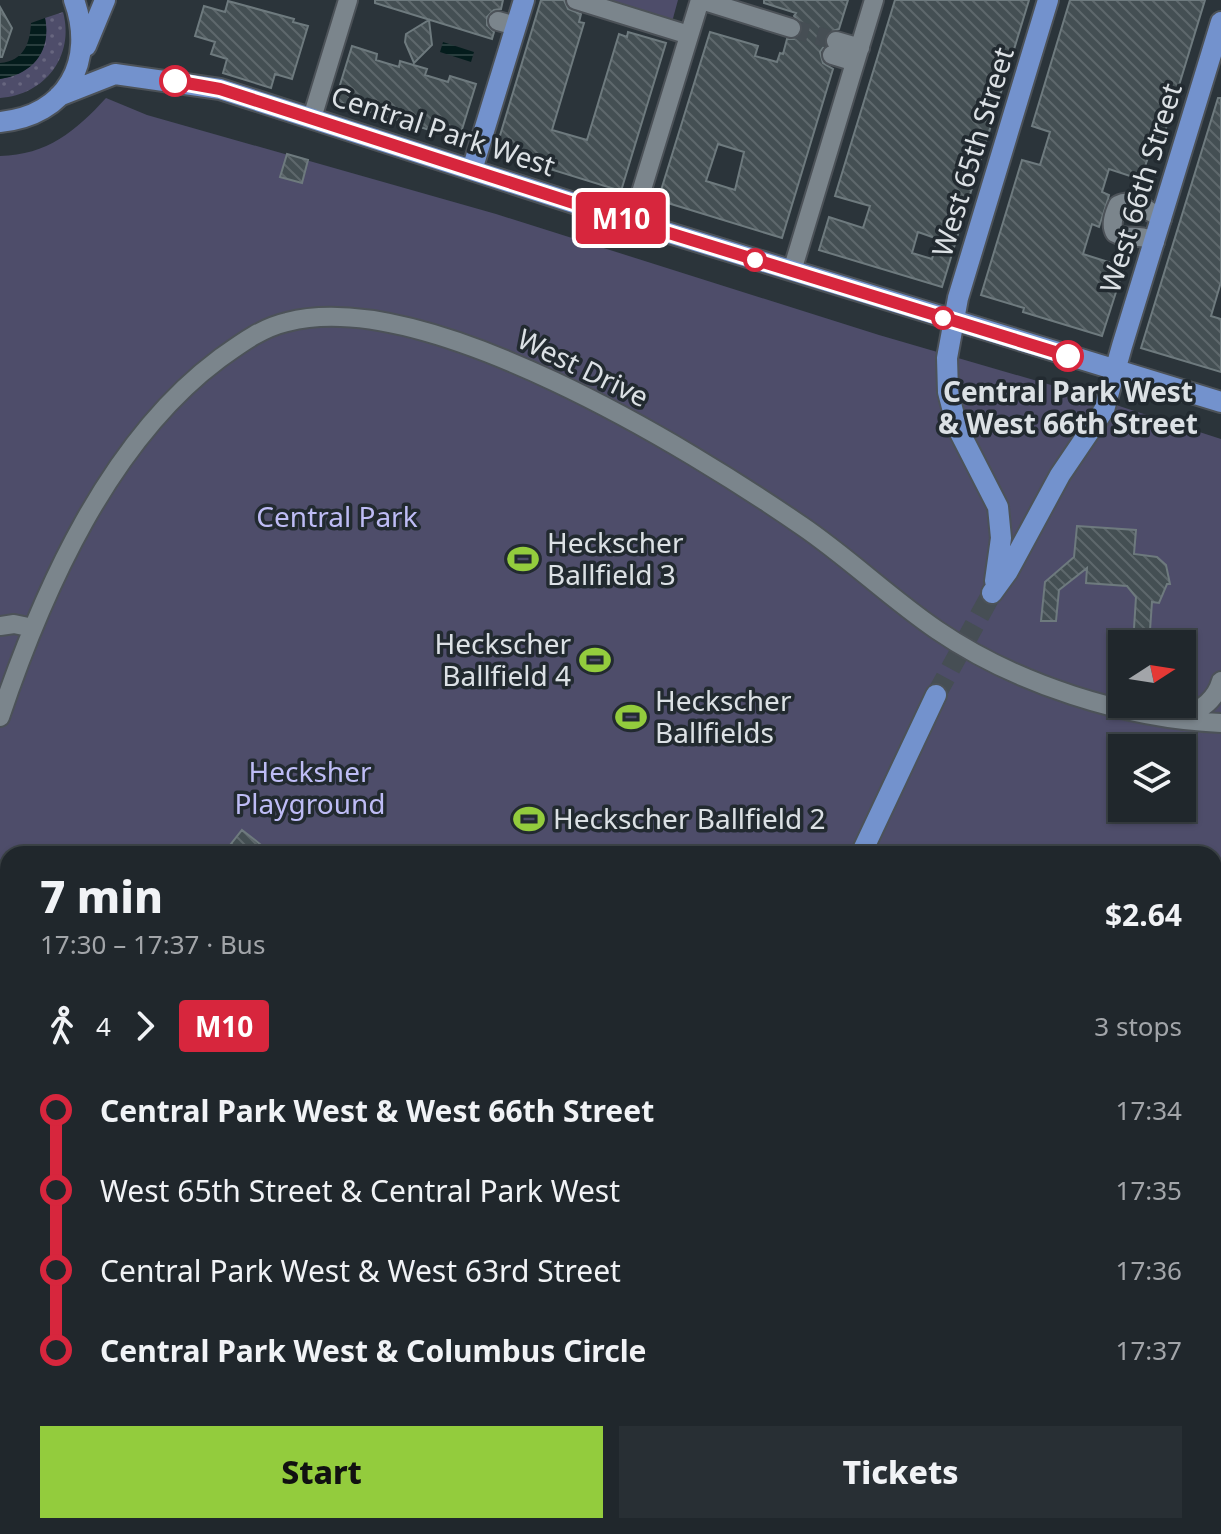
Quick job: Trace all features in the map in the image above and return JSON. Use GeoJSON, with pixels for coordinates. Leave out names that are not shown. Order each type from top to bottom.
{"type":"FeatureCollection","features":[{"type":"Feature","properties":{"kind":"main road"},"geometry":{"type":"LineString","coordinates":[[74,0],[81,25],[83,53]]}},
{"type":"Feature","properties":{"kind":"main road"},"geometry":{"type":"LineString","coordinates":[[59,96],[76,72],[105,0]]}},
{"type":"Feature","properties":{"kind":"main road"},"geometry":{"type":"LineString","coordinates":[[472,170],[507,24],[524,0]]}},
{"type":"Feature","properties":{"kind":"main road","name":"West 65th Street"},"geometry":{"type":"LineString","coordinates":[[957,427],[947,380],[953,321],[1048,0]]}},
{"type":"Feature","properties":{"kind":"main road","name":"West 66th Street"},"geometry":{"type":"LineString","coordinates":[[957,427],[994,495],[1001,517],[1000,550],[992,593],[1008,571],[1048,494],[1104,410],[1221,22]]}},
{"type":"Feature","properties":{"kind":"main road","name":"Central Park West"},"geometry":{"type":"LineString","coordinates":[[25,117],[43,109],[59,96],[105,76],[124,74],[207,86],[632,222],[1221,402]]}},
{"type":"Feature","properties":{"kind":"main road"},"geometry":{"type":"LineString","coordinates":[[0,122],[25,117]]}},
{"type":"Feature","properties":{"kind":"main road"},"geometry":{"type":"LineString","coordinates":[[0,136],[25,117]]}},
{"type":"Feature","properties":{"kind":"main road"},"geometry":{"type":"LineString","coordinates":[[865,846],[936,695]]}},
{"type":"Feature","properties":{"kind":"street"},"geometry":{"type":"LineString","coordinates":[[312,118],[348,0]]}},
{"type":"Feature","properties":{"kind":"street"},"geometry":{"type":"LineString","coordinates":[[576,0],[689,35]]}},
{"type":"Feature","properties":{"kind":"street"},"geometry":{"type":"LineString","coordinates":[[792,271],[874,0]]}},
{"type":"Feature","properties":{"kind":"street"},"geometry":{"type":"LineString","coordinates":[[632,222],[689,35],[701,7],[791,28]]}},
{"type":"Feature","properties":{"kind":"street"},"geometry":{"type":"LineString","coordinates":[[834,48],[858,55]]}},
{"type":"Feature","properties":{"kind":"street"},"geometry":{"type":"LineString","coordinates":[[1155,242],[1140,235],[1127,237],[1115,233],[1115,211],[1118,205],[1129,201],[1162,219]]}},
{"type":"Feature","properties":{"kind":"street","name":"West Drive"},"geometry":{"type":"LineString","coordinates":[[0,717],[33,628],[67,556],[114,472],[139,436],[173,399],[207,369],[263,331],[286,322],[327,317],[368,321],[436,336],[502,359],[608,409],[756,496],[830,546],[933,627],[988,660],[1040,683],[1089,699],[1182,719],[1221,723]]}},
{"type":"Feature","properties":{"kind":"street"},"geometry":{"type":"LineString","coordinates":[[0,626],[25,625],[33,628]]}},
{"type":"Feature","properties":{"kind":"street"},"geometry":{"type":"LineString","coordinates":[[1182,719],[1208,704],[1217,694],[1221,681]]}},
{"type":"Feature","properties":{"kind":"green space"},"geometry":{"type":"Polygon","coordinates":[[[606,0],[678,0],[672,22],[606,0]]]}},
{"type":"Feature","properties":{"kind":"green space"},"geometry":{"type":"Polygon","coordinates":[[[63,12],[65,44],[53,70],[31,89],[0,98],[0,79],[22,72],[37,59],[45,41],[45,18],[63,12]]]}},
{"type":"Feature","properties":{"kind":"green space","name":"Central Park"},"geometry":{"type":"Polygon","coordinates":[[[106,98],[147,115],[496,214],[1221,439],[1221,846],[0,846],[0,156],[32,151],[72,131],[106,98]]]}},
{"type":"Feature","properties":{"kind":"shaded area"},"geometry":{"type":"Polygon","coordinates":[[[45,18],[45,41],[37,59],[22,72],[0,79],[0,63],[20,55],[27,44],[31,23],[45,18]]]}},
{"type":"Feature","properties":{"kind":"shaded area"},"geometry":{"type":"Polygon","coordinates":[[[443,42],[474,52],[471,62],[440,52],[443,42]]]}},
{"type":"Feature","properties":{"kind":"building"},"geometry":{"type":"Polygon","coordinates":[[[375,0],[503,0],[501,9],[494,10],[487,17],[487,25],[494,32],[492,39],[375,3],[375,0]]]}},
{"type":"Feature","properties":{"kind":"building"},"geometry":{"type":"Polygon","coordinates":[[[541,0],[564,0],[568,9],[581,14],[579,22],[584,23],[552,130],[587,140],[619,34],[627,37],[628,32],[666,43],[621,191],[495,152],[541,0]]]}},
{"type":"Feature","properties":{"kind":"building"},"geometry":{"type":"Polygon","coordinates":[[[764,0],[848,0],[839,29],[827,33],[820,52],[823,63],[833,69],[782,238],[658,200],[710,32],[758,46],[755,56],[777,62],[787,39],[794,39],[802,32],[802,25],[794,16],[796,13],[764,3],[764,0]],[[718,144],[706,181],[735,190],[744,152],[718,144]]]}},
{"type":"Feature","properties":{"kind":"building"},"geometry":{"type":"Polygon","coordinates":[[[895,0],[1029,0],[942,287],[819,250],[829,217],[863,228],[870,206],[835,196],[895,0]],[[918,232],[912,253],[932,259],[938,239],[918,232]]]}},
{"type":"Feature","properties":{"kind":"building"},"geometry":{"type":"Polygon","coordinates":[[[1070,0],[1205,0],[1159,151],[1151,149],[1142,175],[1136,178],[1109,169],[1102,192],[1109,195],[1108,199],[1099,227],[1092,224],[1083,254],[1124,267],[1102,336],[1023,312],[1024,308],[981,295],[1022,160],[1040,165],[1050,132],[1032,126],[1070,0]]]}},
{"type":"Feature","properties":{"kind":"building"},"geometry":{"type":"Polygon","coordinates":[[[228,1],[294,19],[293,22],[308,26],[292,79],[275,74],[271,88],[223,73],[227,59],[211,54],[215,42],[195,36],[204,6],[225,12],[228,1]]]}},
{"type":"Feature","properties":{"kind":"building"},"geometry":{"type":"Polygon","coordinates":[[[0,7],[12,28],[2,57],[0,57],[0,7]]]}},
{"type":"Feature","properties":{"kind":"building"},"geometry":{"type":"Polygon","coordinates":[[[429,20],[432,45],[414,63],[405,42],[406,34],[429,20]]]}},
{"type":"Feature","properties":{"kind":"building"},"geometry":{"type":"Polygon","coordinates":[[[352,46],[377,54],[376,60],[399,67],[400,61],[427,69],[425,75],[448,82],[450,76],[476,84],[459,139],[335,101],[352,46]]]}},
{"type":"Feature","properties":{"kind":"building"},"geometry":{"type":"Polygon","coordinates":[[[1218,98],[1221,98],[1221,282],[1211,316],[1221,319],[1221,372],[1141,348],[1218,98]]]}},
{"type":"Feature","properties":{"kind":"building"},"geometry":{"type":"Polygon","coordinates":[[[287,154],[308,160],[302,183],[280,177],[287,154]]]}},
{"type":"Feature","properties":{"kind":"building"},"geometry":{"type":"Polygon","coordinates":[[[1077,526],[1136,530],[1134,554],[1157,557],[1166,565],[1170,584],[1167,584],[1159,603],[1152,602],[1150,630],[1134,630],[1136,597],[1127,586],[1086,583],[1087,568],[1059,590],[1056,621],[1041,621],[1045,582],[1074,557],[1077,526]]]}},
{"type":"Feature","properties":{"kind":"building"},"geometry":{"type":"Polygon","coordinates":[[[242,830],[262,846],[229,846],[242,830]]]}},
{"type":"Feature","properties":{"kind":"tunnel"},"geometry":{"type":"LineString","coordinates":[[791,28],[836,41]]}},
{"type":"Feature","properties":{"kind":"tunnel"},"geometry":{"type":"LineString","coordinates":[[936,695],[992,593]]}},
{"type":"Feature","properties":{"kind":"bus line","name":"M10"},"geometry":{"type":"LineString","coordinates":[[175,81],[220,89],[617,217],[1068,356]]}},
{"type":"Feature","properties":{"kind":"place","name":"Central Park West & West 66th Street"},"geometry":{"type":"Point","coordinates":[1068,356]}},
{"type":"Feature","properties":{"kind":"place","name":"Heckscher Ballfield 3"},"geometry":{"type":"Point","coordinates":[523,559]}},
{"type":"Feature","properties":{"kind":"place","name":"Heckscher Ballfield 4"},"geometry":{"type":"Point","coordinates":[595,660]}},
{"type":"Feature","properties":{"kind":"place","name":"Heckscher Ballfields"},"geometry":{"type":"Point","coordinates":[631,717]}},
{"type":"Feature","properties":{"kind":"place","name":"Heckscher Ballfield 2"},"geometry":{"type":"Point","coordinates":[529,819]}},
{"type":"Feature","properties":{"kind":"park label","name":"Hecksher Playground"},"geometry":{"type":"Point","coordinates":[310,788]}}]}
